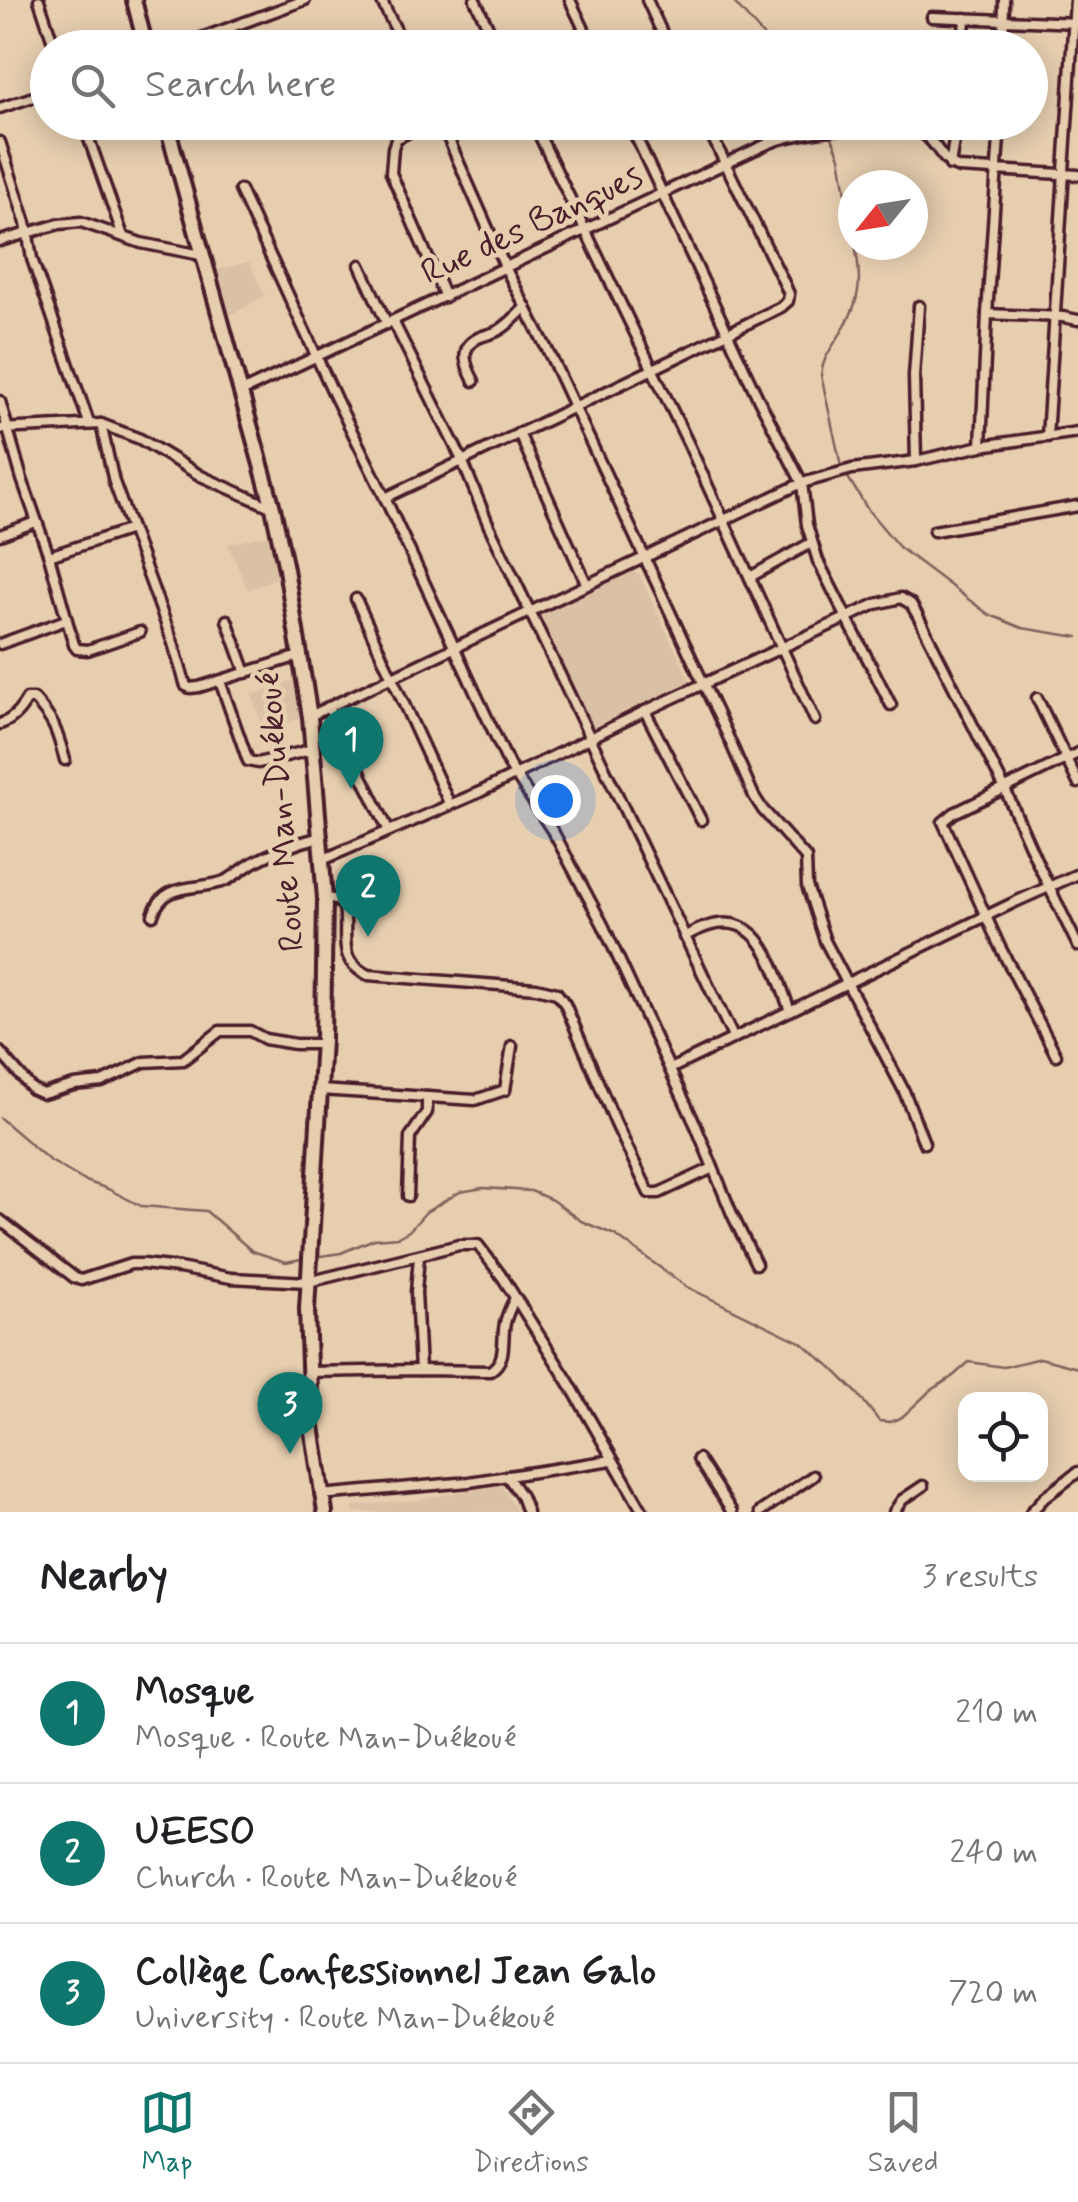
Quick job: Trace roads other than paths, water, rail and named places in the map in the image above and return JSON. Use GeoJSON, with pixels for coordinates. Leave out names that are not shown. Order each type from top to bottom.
{"type":"FeatureCollection","features":[{"type":"Feature","properties":{"kind":"main road"},"geometry":{"type":"LineString","coordinates":[[134,0],[142,30]]}},
{"type":"Feature","properties":{"kind":"main road","name":"Route Man-Duékoué"},"geometry":{"type":"LineString","coordinates":[[171,140],[273,508],[314,749],[325,899],[323,1044],[308,1282],[308,1372],[324,1512]]}},
{"type":"Feature","properties":{"kind":"street"},"geometry":{"type":"LineString","coordinates":[[39,0],[49,30]]}},
{"type":"Feature","properties":{"kind":"street"},"geometry":{"type":"LineString","coordinates":[[223,30],[305,0]]}},
{"type":"Feature","properties":{"kind":"street"},"geometry":{"type":"LineString","coordinates":[[380,0],[396,30]]}},
{"type":"Feature","properties":{"kind":"street"},"geometry":{"type":"LineString","coordinates":[[476,0],[490,30]]}},
{"type":"Feature","properties":{"kind":"street"},"geometry":{"type":"LineString","coordinates":[[570,0],[584,30]]}},
{"type":"Feature","properties":{"kind":"street"},"geometry":{"type":"LineString","coordinates":[[647,0],[661,30]]}},
{"type":"Feature","properties":{"kind":"street"},"geometry":{"type":"LineString","coordinates":[[1004,0],[1004,30]]}},
{"type":"Feature","properties":{"kind":"street"},"geometry":{"type":"LineString","coordinates":[[1046,437],[1075,0]]}},
{"type":"Feature","properties":{"kind":"street"},"geometry":{"type":"LineString","coordinates":[[932,17],[1076,22]]}},
{"type":"Feature","properties":{"kind":"street"},"geometry":{"type":"LineString","coordinates":[[964,30],[965,18]]}},
{"type":"Feature","properties":{"kind":"street"},"geometry":{"type":"LineString","coordinates":[[0,108],[30,98]]}},
{"type":"Feature","properties":{"kind":"street"},"geometry":{"type":"LineString","coordinates":[[89,140],[123,236]]}},
{"type":"Feature","properties":{"kind":"street"},"geometry":{"type":"LineString","coordinates":[[396,140],[391,174],[445,296]]}},
{"type":"Feature","properties":{"kind":"street"},"geometry":{"type":"LineString","coordinates":[[449,140],[754,796],[806,858],[807,886],[825,941],[904,1091],[924,1143]]}},
{"type":"Feature","properties":{"kind":"street"},"geometry":{"type":"LineString","coordinates":[[542,140],[815,720]]}},
{"type":"Feature","properties":{"kind":"street"},"geometry":{"type":"LineString","coordinates":[[637,140],[802,483],[818,561],[891,706]]}},
{"type":"Feature","properties":{"kind":"street"},"geometry":{"type":"LineString","coordinates":[[385,498],[781,307],[789,298],[714,140]]}},
{"type":"Feature","properties":{"kind":"street","name":"Rue des Banques"},"geometry":{"type":"LineString","coordinates":[[239,393],[778,140]]}},
{"type":"Feature","properties":{"kind":"street","name":"Rue des Banques"},"geometry":{"type":"LineString","coordinates":[[929,140],[950,165]]}},
{"type":"Feature","properties":{"kind":"street"},"geometry":{"type":"LineString","coordinates":[[955,140],[950,165],[959,168],[1078,175]]}},
{"type":"Feature","properties":{"kind":"street"},"geometry":{"type":"LineString","coordinates":[[982,446],[999,140]]}},
{"type":"Feature","properties":{"kind":"street"},"geometry":{"type":"LineString","coordinates":[[1,147],[32,259],[89,423]]}},
{"type":"Feature","properties":{"kind":"street"},"geometry":{"type":"LineString","coordinates":[[240,190],[515,776],[572,865],[610,940],[756,1264]]}},
{"type":"Feature","properties":{"kind":"street"},"geometry":{"type":"LineString","coordinates":[[0,241],[74,221],[160,248],[201,255]]}},
{"type":"Feature","properties":{"kind":"street"},"geometry":{"type":"LineString","coordinates":[[360,265],[462,460],[489,526],[734,1037]]}},
{"type":"Feature","properties":{"kind":"street"},"geometry":{"type":"LineString","coordinates":[[916,461],[914,376],[919,306]]}},
{"type":"Feature","properties":{"kind":"street"},"geometry":{"type":"LineString","coordinates":[[474,381],[465,363],[469,347],[478,338],[499,331],[526,307]]}},
{"type":"Feature","properties":{"kind":"street"},"geometry":{"type":"LineString","coordinates":[[987,314],[1078,320]]}},
{"type":"Feature","properties":{"kind":"street"},"geometry":{"type":"LineString","coordinates":[[0,400],[4,429],[49,556],[74,645],[81,651],[140,632]]}},
{"type":"Feature","properties":{"kind":"street"},"geometry":{"type":"LineString","coordinates":[[102,424],[108,462],[187,687],[220,681],[299,656]]}},
{"type":"Feature","properties":{"kind":"street"},"geometry":{"type":"LineString","coordinates":[[4,429],[102,424],[140,439],[201,476],[273,508]]}},
{"type":"Feature","properties":{"kind":"street"},"geometry":{"type":"LineString","coordinates":[[310,716],[802,483],[852,469],[1078,432]]}},
{"type":"Feature","properties":{"kind":"street"},"geometry":{"type":"LineString","coordinates":[[520,434],[587,585]]}},
{"type":"Feature","properties":{"kind":"street"},"geometry":{"type":"LineString","coordinates":[[934,531],[1078,506]]}},
{"type":"Feature","properties":{"kind":"street"},"geometry":{"type":"LineString","coordinates":[[0,535],[36,522]]}},
{"type":"Feature","properties":{"kind":"street"},"geometry":{"type":"LineString","coordinates":[[49,556],[132,529]]}},
{"type":"Feature","properties":{"kind":"street"},"geometry":{"type":"LineString","coordinates":[[750,577],[812,543]]}},
{"type":"Feature","properties":{"kind":"street"},"geometry":{"type":"LineString","coordinates":[[322,860],[515,776],[848,617],[901,598],[911,604],[1004,787],[1078,946]]}},
{"type":"Feature","properties":{"kind":"street"},"geometry":{"type":"LineString","coordinates":[[356,599],[450,805]]}},
{"type":"Feature","properties":{"kind":"street"},"geometry":{"type":"LineString","coordinates":[[0,644],[66,620]]}},
{"type":"Feature","properties":{"kind":"street"},"geometry":{"type":"LineString","coordinates":[[227,620],[246,673]]}},
{"type":"Feature","properties":{"kind":"street"},"geometry":{"type":"LineString","coordinates":[[220,681],[248,761],[258,763],[314,749]]}},
{"type":"Feature","properties":{"kind":"street"},"geometry":{"type":"LineString","coordinates":[[1037,698],[1078,784]]}},
{"type":"Feature","properties":{"kind":"street"},"geometry":{"type":"LineString","coordinates":[[0,724],[21,710],[27,699],[34,699],[56,726],[65,760]]}},
{"type":"Feature","properties":{"kind":"street"},"geometry":{"type":"LineString","coordinates":[[328,707],[389,830]]}},
{"type":"Feature","properties":{"kind":"street"},"geometry":{"type":"LineString","coordinates":[[646,711],[701,820]]}},
{"type":"Feature","properties":{"kind":"street"},"geometry":{"type":"LineString","coordinates":[[1056,1055],[1033,1015],[943,822],[1004,787],[1078,753]]}},
{"type":"Feature","properties":{"kind":"street"},"geometry":{"type":"LineString","coordinates":[[153,914],[162,899],[183,887],[224,881],[262,858],[320,837]]}},
{"type":"Feature","properties":{"kind":"street"},"geometry":{"type":"LineString","coordinates":[[670,1069],[1078,874]]}},
{"type":"Feature","properties":{"kind":"street"},"geometry":{"type":"LineString","coordinates":[[325,899],[336,899],[344,906],[348,959],[368,975],[536,988],[562,998],[649,1193],[659,1193],[713,1168]]}},
{"type":"Feature","properties":{"kind":"street"},"geometry":{"type":"LineString","coordinates":[[684,937],[717,922],[743,927],[764,950],[790,1011]]}},
{"type":"Feature","properties":{"kind":"street"},"geometry":{"type":"LineString","coordinates":[[0,1052],[32,1089],[44,1094],[102,1082],[144,1062],[182,1060],[220,1031],[250,1031],[265,1039],[323,1044]]}},
{"type":"Feature","properties":{"kind":"street"},"geometry":{"type":"LineString","coordinates":[[320,1090],[475,1100],[505,1090],[512,1046]]}},
{"type":"Feature","properties":{"kind":"street"},"geometry":{"type":"LineString","coordinates":[[408,1196],[410,1138],[427,1112],[427,1097]]}},
{"type":"Feature","properties":{"kind":"street"},"geometry":{"type":"LineString","coordinates":[[0,1220],[78,1279],[143,1264],[240,1279],[308,1282],[459,1245],[478,1245],[568,1381],[642,1512]]}},
{"type":"Feature","properties":{"kind":"street"},"geometry":{"type":"LineString","coordinates":[[419,1256],[416,1292],[420,1370]]}},
{"type":"Feature","properties":{"kind":"street"},"geometry":{"type":"LineString","coordinates":[[308,1372],[494,1369],[502,1358],[506,1320],[515,1298]]}},
{"type":"Feature","properties":{"kind":"street"},"geometry":{"type":"LineString","coordinates":[[698,1459],[732,1512]]}},
{"type":"Feature","properties":{"kind":"street"},"geometry":{"type":"LineString","coordinates":[[320,1495],[469,1482],[612,1460]]}},
{"type":"Feature","properties":{"kind":"street"},"geometry":{"type":"LineString","coordinates":[[1032,1512],[1078,1472]]}},
{"type":"Feature","properties":{"kind":"street"},"geometry":{"type":"LineString","coordinates":[[507,1476],[527,1512]]}},
{"type":"Feature","properties":{"kind":"street"},"geometry":{"type":"LineString","coordinates":[[760,1512],[813,1476]]}},
{"type":"Feature","properties":{"kind":"street"},"geometry":{"type":"LineString","coordinates":[[894,1512],[902,1500],[923,1486]]}},
{"type":"Feature","properties":{"kind":"waterway"},"geometry":{"type":"LineString","coordinates":[[732,0],[758,30]]}},
{"type":"Feature","properties":{"kind":"waterway"},"geometry":{"type":"LineString","coordinates":[[833,140],[842,170]]}},
{"type":"Feature","properties":{"kind":"waterway"},"geometry":{"type":"LineString","coordinates":[[858,260],[856,299],[821,375],[841,466],[868,510],[899,547],[988,614],[1022,628],[1078,637]]}},
{"type":"Feature","properties":{"kind":"waterway"},"geometry":{"type":"LineString","coordinates":[[0,1118],[49,1160],[83,1180],[141,1206],[206,1211],[252,1251],[286,1262],[306,1258]]}},
{"type":"Feature","properties":{"kind":"waterway"},"geometry":{"type":"LineString","coordinates":[[314,1257],[341,1253],[374,1239],[398,1237],[426,1212],[460,1192],[483,1188],[531,1191],[552,1200],[581,1221],[615,1235],[687,1287],[802,1343],[858,1394],[879,1421],[902,1417],[969,1362],[1004,1367],[1040,1358],[1078,1368]]}},
{"type":"Feature","properties":{"kind":"place","name":"Mosque"},"geometry":{"type":"Point","coordinates":[351,789]}},
{"type":"Feature","properties":{"kind":"place","name":"UEESO"},"geometry":{"type":"Point","coordinates":[368,937]}},
{"type":"Feature","properties":{"kind":"place","name":"Collège Confessionnel Jean Galo"},"geometry":{"type":"Point","coordinates":[290,1454]}}]}
